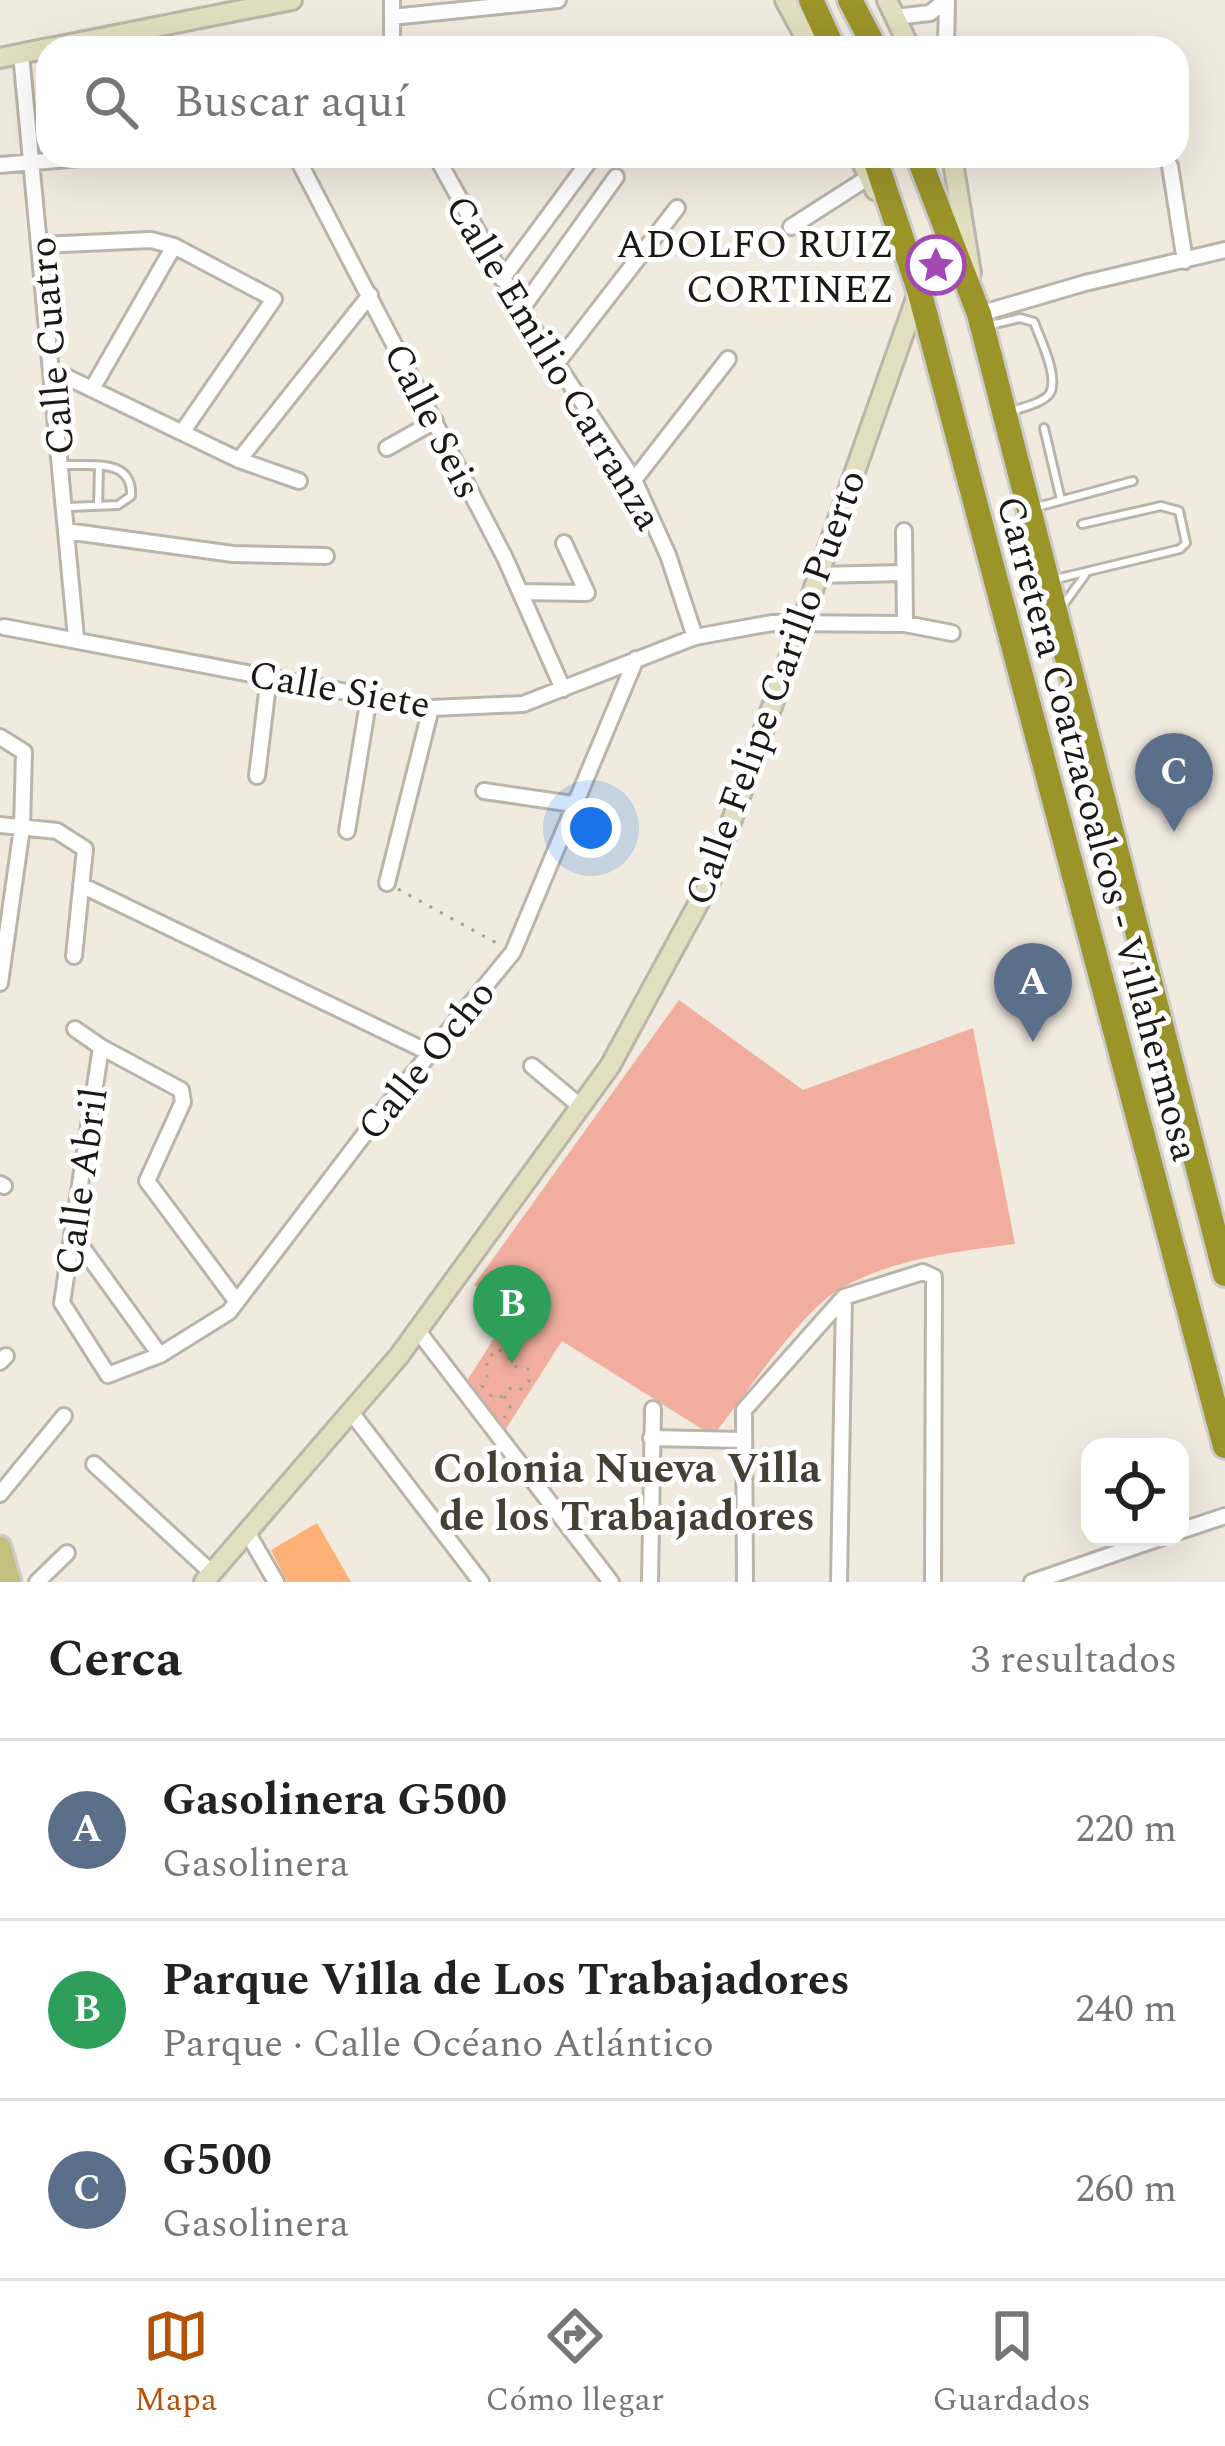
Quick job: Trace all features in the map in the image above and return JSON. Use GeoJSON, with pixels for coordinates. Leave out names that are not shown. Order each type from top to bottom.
{"type":"FeatureCollection","features":[{"type":"Feature","properties":{"kind":"highway"},"geometry":{"type":"LineString","coordinates":[[811,0],[828,36]]}},
{"type":"Feature","properties":{"kind":"highway"},"geometry":{"type":"LineString","coordinates":[[850,0],[869,36]]}},
{"type":"Feature","properties":{"kind":"highway","name":"Carretera Coatzacoalcos - Villahermosa"},"geometry":{"type":"LineString","coordinates":[[871,168],[919,290],[1225,1446]]}},
{"type":"Feature","properties":{"kind":"highway","name":"Carretera Coatzacoalcos - Villahermosa"},"geometry":{"type":"LineString","coordinates":[[923,168],[978,312],[1225,1274]]}},
{"type":"Feature","properties":{"kind":"main road"},"geometry":{"type":"LineString","coordinates":[[0,1547],[10,1582]]}},
{"type":"Feature","properties":{"kind":"street"},"geometry":{"type":"LineString","coordinates":[[110,36],[292,0]]}},
{"type":"Feature","properties":{"kind":"street"},"geometry":{"type":"LineString","coordinates":[[392,8],[558,0]]}},
{"type":"Feature","properties":{"kind":"street"},"geometry":{"type":"LineString","coordinates":[[785,0],[804,36]]}},
{"type":"Feature","properties":{"kind":"street"},"geometry":{"type":"LineString","coordinates":[[891,9],[930,13],[946,0]]}},
{"type":"Feature","properties":{"kind":"street"},"geometry":{"type":"LineString","coordinates":[[946,0],[946,36]]}},
{"type":"Feature","properties":{"kind":"street"},"geometry":{"type":"LineString","coordinates":[[891,9],[904,36]]}},
{"type":"Feature","properties":{"kind":"street"},"geometry":{"type":"LineString","coordinates":[[0,58],[36,51]]}},
{"type":"Feature","properties":{"kind":"street","name":"Calle Cuatro"},"geometry":{"type":"LineString","coordinates":[[21,54],[76,638]]}},
{"type":"Feature","properties":{"kind":"street"},"geometry":{"type":"LineString","coordinates":[[0,165],[36,162]]}},
{"type":"Feature","properties":{"kind":"street","name":"Calle Seis"},"geometry":{"type":"LineString","coordinates":[[302,168],[435,421],[563,689]]}},
{"type":"Feature","properties":{"kind":"street","name":"Calle Emilio Carranza"},"geometry":{"type":"LineString","coordinates":[[442,168],[520,310],[634,480],[668,555],[695,637]]}},
{"type":"Feature","properties":{"kind":"street"},"geometry":{"type":"LineString","coordinates":[[502,279],[584,168]]}},
{"type":"Feature","properties":{"kind":"street"},"geometry":{"type":"LineString","coordinates":[[791,227],[870,168]]}},
{"type":"Feature","properties":{"kind":"street"},"geometry":{"type":"LineString","coordinates":[[954,168],[978,312],[1225,250]]}},
{"type":"Feature","properties":{"kind":"street"},"geometry":{"type":"LineString","coordinates":[[1170,168],[1186,261]]}},
{"type":"Feature","properties":{"kind":"street"},"geometry":{"type":"LineString","coordinates":[[520,310],[616,177]]}},
{"type":"Feature","properties":{"kind":"street"},"geometry":{"type":"LineString","coordinates":[[557,363],[677,208]]}},
{"type":"Feature","properties":{"kind":"street"},"geometry":{"type":"LineString","coordinates":[[41,244],[151,240],[174,246],[274,299],[183,431]]}},
{"type":"Feature","properties":{"kind":"street"},"geometry":{"type":"LineString","coordinates":[[92,388],[174,246]]}},
{"type":"Feature","properties":{"kind":"street","name":"Calle Felipe Carillo Puerto"},"geometry":{"type":"LineString","coordinates":[[208,1578],[418,1331],[610,1066],[710,882],[919,290]]}},
{"type":"Feature","properties":{"kind":"street"},"geometry":{"type":"LineString","coordinates":[[239,460],[370,295]]}},
{"type":"Feature","properties":{"kind":"street"},"geometry":{"type":"LineString","coordinates":[[634,480],[728,359]]}},
{"type":"Feature","properties":{"kind":"street"},"geometry":{"type":"LineString","coordinates":[[52,370],[239,460],[298,482]]}},
{"type":"Feature","properties":{"kind":"street"},"geometry":{"type":"LineString","coordinates":[[387,448],[435,421]]}},
{"type":"Feature","properties":{"kind":"street"},"geometry":{"type":"LineString","coordinates":[[66,531],[233,554],[326,556]]}},
{"type":"Feature","properties":{"kind":"street"},"geometry":{"type":"LineString","coordinates":[[904,531],[905,624]]}},
{"type":"Feature","properties":{"kind":"street"},"geometry":{"type":"LineString","coordinates":[[520,592],[587,593],[564,543]]}},
{"type":"Feature","properties":{"kind":"street"},"geometry":{"type":"LineString","coordinates":[[816,575],[904,573]]}},
{"type":"Feature","properties":{"kind":"street","name":"Calle Siete"},"geometry":{"type":"LineString","coordinates":[[4,627],[430,707],[514,706],[695,637],[772,623],[905,624],[952,632]]}},
{"type":"Feature","properties":{"kind":"street","name":"Calle Ocho"},"geometry":{"type":"LineString","coordinates":[[109,1375],[160,1354],[229,1312],[428,1052],[512,952],[636,659]]}},
{"type":"Feature","properties":{"kind":"street"},"geometry":{"type":"LineString","coordinates":[[256,776],[269,676]]}},
{"type":"Feature","properties":{"kind":"street"},"geometry":{"type":"LineString","coordinates":[[347,831],[369,697]]}},
{"type":"Feature","properties":{"kind":"street"},"geometry":{"type":"LineString","coordinates":[[387,884],[430,707]]}},
{"type":"Feature","properties":{"kind":"street"},"geometry":{"type":"LineString","coordinates":[[0,737],[24,752],[22,827],[0,983]]}},
{"type":"Feature","properties":{"kind":"street"},"geometry":{"type":"LineString","coordinates":[[484,791],[573,804]]}},
{"type":"Feature","properties":{"kind":"street"},"geometry":{"type":"LineString","coordinates":[[0,825],[57,831],[85,849],[74,956]]}},
{"type":"Feature","properties":{"kind":"street"},"geometry":{"type":"LineString","coordinates":[[81,885],[428,1052]]}},
{"type":"Feature","properties":{"kind":"street"},"geometry":{"type":"LineString","coordinates":[[75,1029],[184,1095],[147,1181],[237,1302]]}},
{"type":"Feature","properties":{"kind":"street","name":"Calle Abril"},"geometry":{"type":"LineString","coordinates":[[101,1047],[62,1303],[109,1375]]}},
{"type":"Feature","properties":{"kind":"street"},"geometry":{"type":"LineString","coordinates":[[532,1066],[580,1106]]}},
{"type":"Feature","properties":{"kind":"street"},"geometry":{"type":"LineString","coordinates":[[74,1236],[160,1354]]}},
{"type":"Feature","properties":{"kind":"street"},"geometry":{"type":"LineString","coordinates":[[745,1582],[744,1410],[844,1297],[923,1272],[934,1277],[933,1582]]}},
{"type":"Feature","properties":{"kind":"street"},"geometry":{"type":"LineString","coordinates":[[839,1582],[844,1297]]}},
{"type":"Feature","properties":{"kind":"street"},"geometry":{"type":"LineString","coordinates":[[418,1331],[611,1582]]}},
{"type":"Feature","properties":{"kind":"street"},"geometry":{"type":"LineString","coordinates":[[650,1582],[653,1409]]}},
{"type":"Feature","properties":{"kind":"street"},"geometry":{"type":"LineString","coordinates":[[351,1412],[481,1582]]}},
{"type":"Feature","properties":{"kind":"street"},"geometry":{"type":"LineString","coordinates":[[0,1494],[64,1416]]}},
{"type":"Feature","properties":{"kind":"street"},"geometry":{"type":"LineString","coordinates":[[651,1438],[744,1440]]}},
{"type":"Feature","properties":{"kind":"street"},"geometry":{"type":"LineString","coordinates":[[94,1464],[208,1578]]}},
{"type":"Feature","properties":{"kind":"street"},"geometry":{"type":"LineString","coordinates":[[1189,1528],[1225,1516]]}},
{"type":"Feature","properties":{"kind":"street"},"geometry":{"type":"LineString","coordinates":[[247,1532],[276,1582]]}},
{"type":"Feature","properties":{"kind":"street"},"geometry":{"type":"LineString","coordinates":[[1032,1582],[1137,1546]]}},
{"type":"Feature","properties":{"kind":"street"},"geometry":{"type":"LineString","coordinates":[[37,1582],[68,1553]]}},
{"type":"Feature","properties":{"kind":"lane"},"geometry":{"type":"LineString","coordinates":[[978,312],[1034,322],[1052,377],[1052,391],[1046,398],[1004,415]]}},
{"type":"Feature","properties":{"kind":"lane"},"geometry":{"type":"LineString","coordinates":[[1045,428],[1061,500]]}},
{"type":"Feature","properties":{"kind":"lane"},"geometry":{"type":"LineString","coordinates":[[60,465],[124,470],[132,482],[131,496],[118,505],[64,508]]}},
{"type":"Feature","properties":{"kind":"lane"},"geometry":{"type":"LineString","coordinates":[[98,506],[99,466]]}},
{"type":"Feature","properties":{"kind":"lane"},"geometry":{"type":"LineString","coordinates":[[1028,509],[1133,481]]}},
{"type":"Feature","properties":{"kind":"lane"},"geometry":{"type":"LineString","coordinates":[[1047,581],[1180,549],[1186,543],[1178,511],[1161,506],[1082,524]]}},
{"type":"Feature","properties":{"kind":"lane"},"geometry":{"type":"LineString","coordinates":[[1056,616],[1087,572]]}},
{"type":"Feature","properties":{"kind":"path"},"geometry":{"type":"LineString","coordinates":[[387,884],[512,952]]}},
{"type":"Feature","properties":{"kind":"path"},"geometry":{"type":"LineString","coordinates":[[499,1351],[530,1375],[526,1387],[512,1387],[502,1394],[488,1396],[482,1386],[487,1358],[499,1351]]}},
{"type":"Feature","properties":{"kind":"path"},"geometry":{"type":"LineString","coordinates":[[489,1423],[498,1422],[508,1412],[511,1405],[502,1394]]}},
{"type":"Feature","properties":{"kind":"shaded area"},"geometry":{"type":"Polygon","coordinates":[[[679,1000],[803,1090],[973,1028],[1015,1244],[902,1263],[838,1290],[790,1336],[713,1436],[562,1341],[502,1435],[463,1387],[512,1310],[474,1285],[679,1000]]]}},
{"type":"Feature","properties":{"kind":"building"},"geometry":{"type":"Polygon","coordinates":[[[317,1523],[351,1582],[287,1582],[271,1550],[317,1523]]]}},
{"type":"Feature","properties":{"kind":"place","name":"ADOLFO RUIZ CORTINEZ"},"geometry":{"type":"Point","coordinates":[936,265]}},
{"type":"Feature","properties":{"kind":"place","name":"G500"},"geometry":{"type":"Point","coordinates":[1174,832]}},
{"type":"Feature","properties":{"kind":"place","name":"Gasolinera G500"},"geometry":{"type":"Point","coordinates":[1033,1042]}},
{"type":"Feature","properties":{"kind":"place","name":"Parque Villa de Los Trabajadores"},"geometry":{"type":"Point","coordinates":[512,1364]}},
{"type":"Feature","properties":{"kind":"district","name":"Colonia Nueva Villa de los Trabajadores"},"geometry":{"type":"Point","coordinates":[627,1491]}}]}
